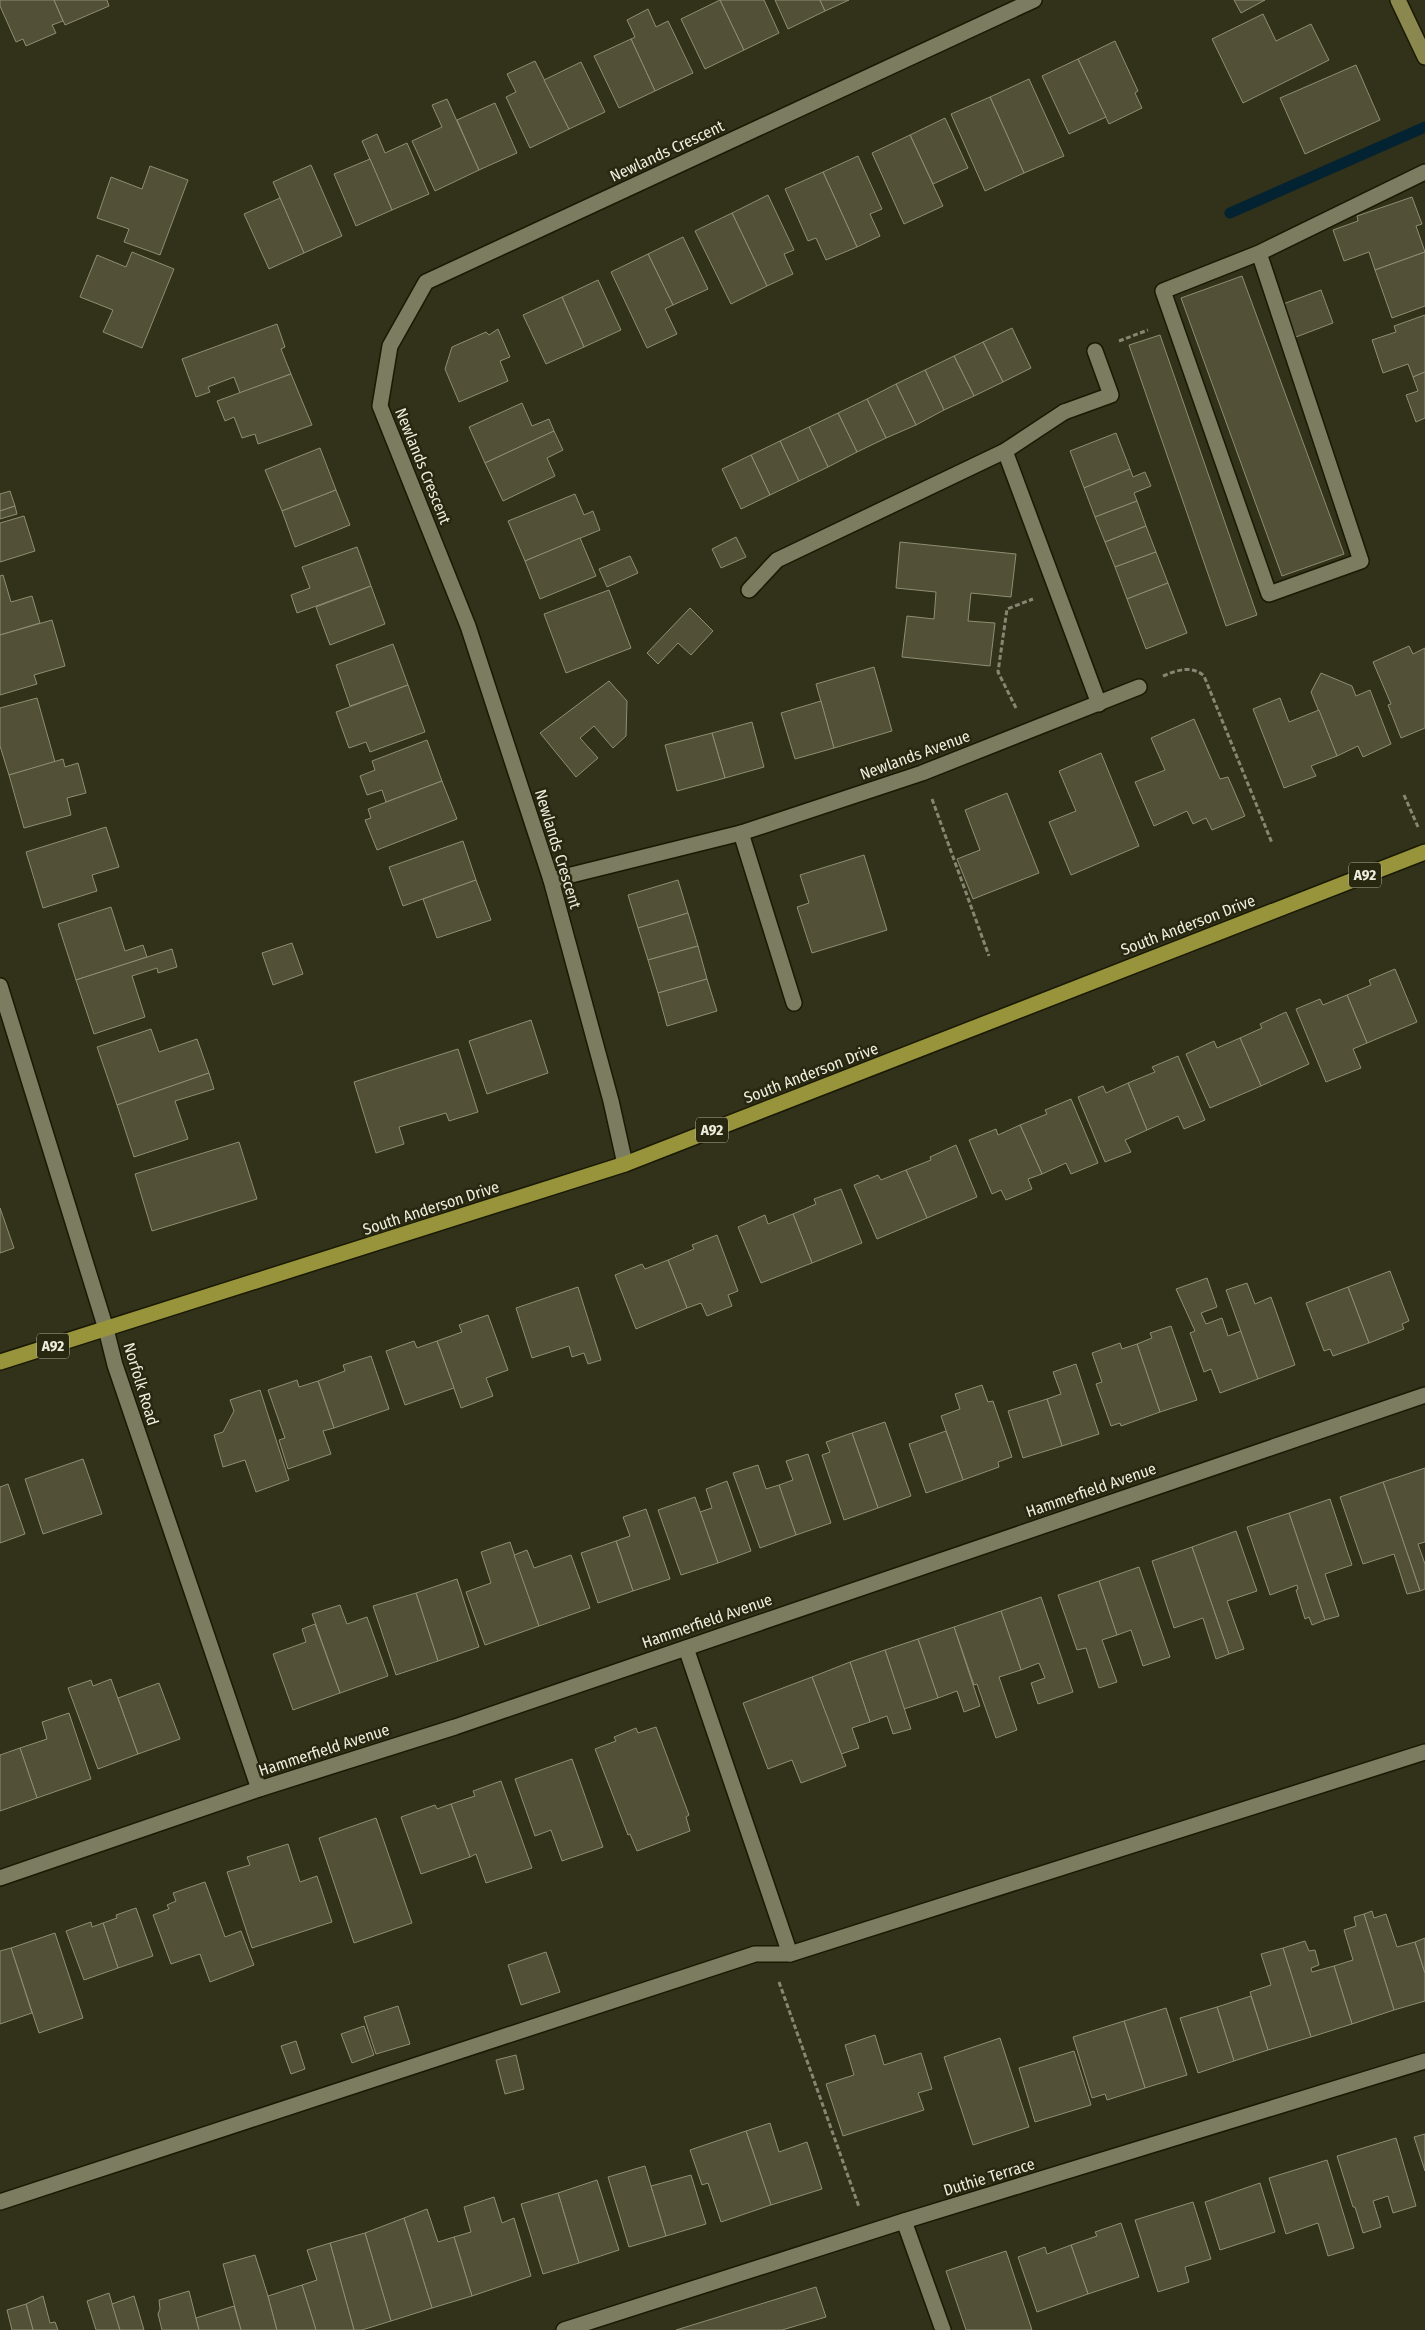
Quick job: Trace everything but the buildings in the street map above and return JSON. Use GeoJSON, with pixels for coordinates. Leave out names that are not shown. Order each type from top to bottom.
{"type":"FeatureCollection","features":[{"type":"Feature","properties":{"kind":"main road","name":"South Anderson Drive"},"geometry":{"type":"LineString","coordinates":[[0,1362],[106,1330],[625,1164],[1425,852]]}},
{"type":"Feature","properties":{"kind":"street","name":"Newlands Crescent"},"geometry":{"type":"LineString","coordinates":[[625,1164],[611,1101],[550,880],[468,626],[380,406],[390,346],[426,282],[1034,0]]}},
{"type":"Feature","properties":{"kind":"street"},"geometry":{"type":"LineString","coordinates":[[1398,0],[1425,57]]}},
{"type":"Feature","properties":{"kind":"street"},"geometry":{"type":"LineString","coordinates":[[1259,253],[1361,561],[1269,594],[1163,291],[1259,253],[1425,172]]}},
{"type":"Feature","properties":{"kind":"street"},"geometry":{"type":"LineString","coordinates":[[749,590],[777,560],[1005,451],[1064,412],[1111,395],[1095,351]]}},
{"type":"Feature","properties":{"kind":"street"},"geometry":{"type":"LineString","coordinates":[[1005,451],[1099,704]]}},
{"type":"Feature","properties":{"kind":"street","name":"Newlands Avenue"},"geometry":{"type":"LineString","coordinates":[[550,880],[741,833],[922,773],[1139,687]]}},
{"type":"Feature","properties":{"kind":"street"},"geometry":{"type":"LineString","coordinates":[[741,833],[794,1003]]}},
{"type":"Feature","properties":{"kind":"street","name":"Norfolk Road"},"geometry":{"type":"LineString","coordinates":[[0,986],[126,1399],[259,1790]]}},
{"type":"Feature","properties":{"kind":"street","name":"Hammerfield Avenue"},"geometry":{"type":"LineString","coordinates":[[0,1878],[686,1648],[1425,1395]]}},
{"type":"Feature","properties":{"kind":"street"},"geometry":{"type":"LineString","coordinates":[[686,1648],[790,1954]]}},
{"type":"Feature","properties":{"kind":"street"},"geometry":{"type":"LineString","coordinates":[[0,2202],[745,1958],[770,1954],[790,1954],[1425,1752]]}},
{"type":"Feature","properties":{"kind":"street","name":"Duthie Terrace"},"geometry":{"type":"LineString","coordinates":[[564,2330],[904,2221],[1425,2061]]}},
{"type":"Feature","properties":{"kind":"street"},"geometry":{"type":"LineString","coordinates":[[904,2221],[943,2330]]}},
{"type":"Feature","properties":{"kind":"path"},"geometry":{"type":"LineString","coordinates":[[1095,351],[1174,320]]}},
{"type":"Feature","properties":{"kind":"path"},"geometry":{"type":"LineString","coordinates":[[1027,732],[998,672],[1007,609],[1056,589]]}},
{"type":"Feature","properties":{"kind":"path"},"geometry":{"type":"LineString","coordinates":[[1139,687],[1168,674],[1186,669],[1198,670],[1204,676],[1272,842]]}},
{"type":"Feature","properties":{"kind":"path"},"geometry":{"type":"LineString","coordinates":[[922,773],[989,956]]}},
{"type":"Feature","properties":{"kind":"path"},"geometry":{"type":"LineString","coordinates":[[1404,795],[1422,834]]}},
{"type":"Feature","properties":{"kind":"path"},"geometry":{"type":"LineString","coordinates":[[770,1954],[868,2233]]}},
{"type":"Feature","properties":{"kind":"waterway"},"geometry":{"type":"LineString","coordinates":[[1230,213],[1425,127]]}}]}
